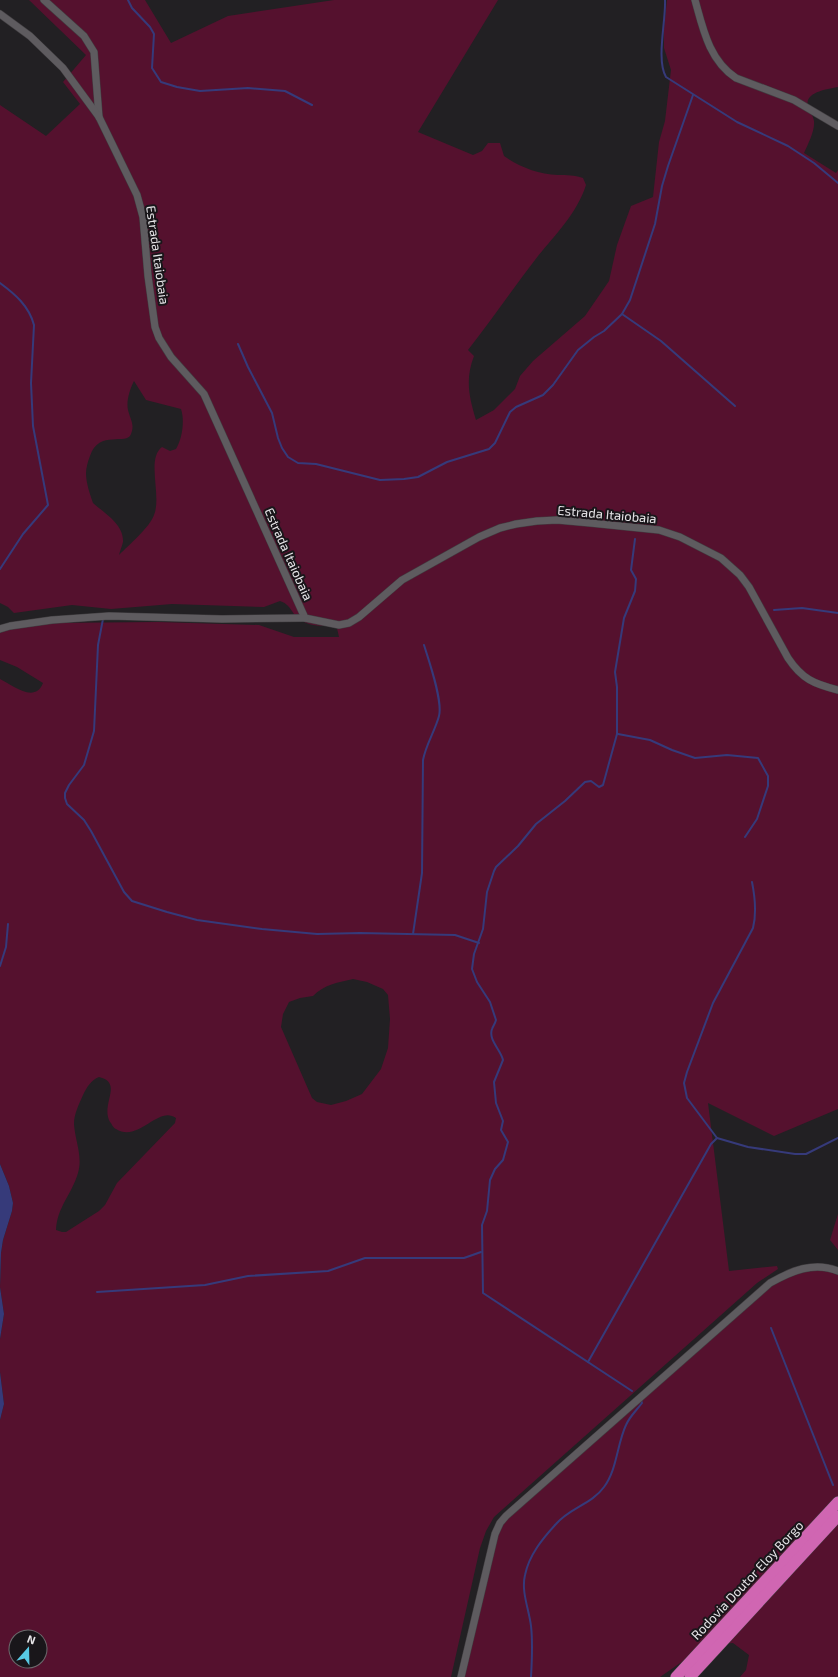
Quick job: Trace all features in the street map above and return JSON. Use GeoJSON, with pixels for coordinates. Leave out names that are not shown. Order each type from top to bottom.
{"type":"FeatureCollection","features":[{"type":"Feature","properties":{"kind":"highway","name":"Rodovia Doutor Eloy Borgo"},"geometry":{"type":"LineString","coordinates":[[676,1677],[838,1502]]}},
{"type":"Feature","properties":{"kind":"highway","name":"Rodovia Doutor Eloy Borgo"},"geometry":{"type":"LineString","coordinates":[[690,1677],[838,1516]]}},
{"type":"Feature","properties":{"kind":"street"},"geometry":{"type":"LineString","coordinates":[[44,0],[84,36],[94,52],[99,117]]}},
{"type":"Feature","properties":{"kind":"street"},"geometry":{"type":"LineString","coordinates":[[695,0],[705,35],[713,53],[727,72],[736,78],[794,100],[838,126]]}},
{"type":"Feature","properties":{"kind":"street","name":"Estrada Itaiobaia"},"geometry":{"type":"LineString","coordinates":[[0,14],[14,23],[54,58],[99,117],[140,206],[155,327],[159,338],[171,357],[204,394],[305,618],[339,625],[349,623],[359,617],[402,580],[479,537],[500,528],[516,524],[557,520],[639,527],[660,530],[680,537],[707,550],[728,563],[749,587],[795,668],[811,682],[838,690]]}},
{"type":"Feature","properties":{"kind":"street"},"geometry":{"type":"LineString","coordinates":[[0,629],[10,626],[52,620],[108,616],[222,619],[305,618]]}},
{"type":"Feature","properties":{"kind":"street"},"geometry":{"type":"LineString","coordinates":[[461,1677],[495,1534],[500,1523],[506,1516],[770,1283],[791,1272],[807,1267],[826,1267],[838,1270]]}},
{"type":"Feature","properties":{"kind":"shaded area"},"geometry":{"type":"Polygon","coordinates":[[[29,0],[145,0],[171,43],[228,16],[334,0],[498,0],[418,132],[473,155],[482,151],[488,143],[500,143],[504,156],[516,163],[543,173],[583,178],[586,185],[572,214],[538,256],[468,350],[474,356],[471,364],[469,388],[471,404],[476,420],[494,410],[515,389],[520,376],[533,361],[585,316],[609,281],[617,245],[631,206],[653,197],[659,142],[665,121],[671,70],[664,48],[667,0],[838,0],[838,87],[818,92],[810,97],[808,106],[814,121],[814,125],[811,137],[804,153],[836,173],[838,170],[838,1109],[774,1136],[708,1103],[729,1271],[777,1266],[778,1269],[757,1283],[494,1517],[486,1531],[480,1548],[451,1677],[0,1677],[0,1420],[4,1404],[0,1372],[0,1339],[4,1314],[0,1287],[3,1240],[13,1203],[9,1186],[0,1164],[0,679],[29,693],[35,692],[43,683],[17,667],[0,660],[0,631],[24,626],[52,623],[158,622],[259,625],[294,637],[339,637],[336,624],[319,626],[308,624],[298,618],[286,604],[280,601],[264,607],[172,604],[111,609],[72,605],[14,613],[8,607],[0,603],[0,105],[46,136],[80,104],[63,82],[86,55],[29,0]],[[134,381],[128,403],[128,410],[132,424],[131,434],[124,439],[106,440],[100,443],[94,448],[90,456],[86,471],[87,485],[93,503],[117,524],[120,530],[123,542],[119,555],[139,536],[152,520],[156,507],[155,460],[157,453],[162,447],[170,451],[176,449],[183,424],[181,409],[146,400],[134,381]],[[353,979],[326,987],[313,996],[300,998],[289,1002],[283,1014],[281,1027],[312,1098],[317,1102],[331,1105],[346,1101],[362,1094],[381,1069],[388,1048],[390,1019],[388,995],[383,989],[367,982],[353,979]],[[99,1077],[91,1082],[86,1089],[78,1105],[75,1117],[74,1124],[80,1161],[75,1181],[59,1214],[56,1230],[62,1232],[66,1232],[99,1211],[105,1205],[117,1183],[175,1123],[176,1118],[169,1115],[155,1119],[133,1131],[124,1132],[113,1127],[108,1115],[111,1089],[110,1084],[106,1080],[99,1077]]]}},
{"type":"Feature","properties":{"kind":"shaded area"},"geometry":{"type":"Polygon","coordinates":[[[0,1164],[9,1186],[13,1203],[3,1240],[0,1287],[0,1164]]]}},
{"type":"Feature","properties":{"kind":"shaded area"},"geometry":{"type":"Polygon","coordinates":[[[838,1214],[838,1250],[830,1240],[838,1214]]]}},
{"type":"Feature","properties":{"kind":"shaded area"},"geometry":{"type":"Polygon","coordinates":[[[817,1270],[827,1271],[838,1275],[838,1677],[740,1677],[746,1670],[749,1655],[733,1643],[713,1645],[686,1659],[660,1677],[461,1677],[489,1551],[502,1523],[763,1291],[788,1276],[817,1270]]]}},
{"type":"Feature","properties":{"kind":"shaded area"},"geometry":{"type":"Polygon","coordinates":[[[0,1287],[4,1314],[0,1339],[0,1287]]]}},
{"type":"Feature","properties":{"kind":"shaded area"},"geometry":{"type":"Polygon","coordinates":[[[0,1372],[4,1404],[0,1420],[0,1372]]]}},
{"type":"Feature","properties":{"kind":"waterway"},"geometry":{"type":"LineString","coordinates":[[128,0],[132,8],[150,27],[154,34],[152,68],[161,82],[177,87],[200,91],[248,88],[285,91],[312,105]]}},
{"type":"Feature","properties":{"kind":"waterway"},"geometry":{"type":"LineString","coordinates":[[665,0],[662,61],[663,70],[666,77],[737,122],[788,146],[814,163],[838,183]]}},
{"type":"Feature","properties":{"kind":"waterway"},"geometry":{"type":"LineString","coordinates":[[238,344],[272,413],[282,448],[288,457],[298,463],[316,464],[380,480],[404,479],[418,477],[447,462],[489,449],[495,443],[510,412],[516,407],[543,395],[553,385],[578,350],[604,331],[622,314],[630,300],[655,224],[662,186],[693,95]]}},
{"type":"Feature","properties":{"kind":"waterway"},"geometry":{"type":"LineString","coordinates":[[0,283],[21,301],[29,312],[34,325],[31,383],[33,426],[48,505],[23,534],[0,569]]}},
{"type":"Feature","properties":{"kind":"waterway"},"geometry":{"type":"LineString","coordinates":[[622,314],[661,341],[735,406]]}},
{"type":"Feature","properties":{"kind":"waterway"},"geometry":{"type":"LineString","coordinates":[[632,1391],[483,1293],[482,1225],[487,1211],[490,1180],[495,1169],[503,1160],[508,1142],[501,1130],[503,1121],[496,1103],[494,1082],[503,1060],[493,1041],[491,1033],[496,1020],[490,1002],[477,982],[472,969],[474,954],[483,929],[487,892],[496,867],[518,846],[536,824],[565,801],[585,782],[591,781],[599,787],[603,785],[617,734],[617,687],[615,672],[624,618],[635,591],[636,579],[631,570],[635,539]]}},
{"type":"Feature","properties":{"kind":"waterway"},"geometry":{"type":"LineString","coordinates":[[774,610],[802,608],[838,613]]}},
{"type":"Feature","properties":{"kind":"waterway"},"geometry":{"type":"LineString","coordinates":[[103,619],[98,645],[94,731],[84,765],[69,785],[65,793],[65,798],[67,804],[84,820],[124,892],[132,901],[197,920],[262,929],[317,934],[360,933],[455,935],[479,943]]}},
{"type":"Feature","properties":{"kind":"waterway"},"geometry":{"type":"LineString","coordinates":[[413,934],[422,873],[423,760],[426,748],[437,722],[440,709],[435,681],[424,645]]}},
{"type":"Feature","properties":{"kind":"waterway"},"geometry":{"type":"LineString","coordinates":[[618,734],[650,740],[695,758],[727,755],[758,758],[768,776],[768,786],[757,819],[745,837]]}},
{"type":"Feature","properties":{"kind":"waterway"},"geometry":{"type":"LineString","coordinates":[[752,882],[755,905],[753,928],[713,1003],[687,1072],[684,1083],[687,1098],[717,1138],[748,1147],[795,1154],[806,1154],[838,1138]]}},
{"type":"Feature","properties":{"kind":"waterway"},"geometry":{"type":"LineString","coordinates":[[0,966],[6,947],[8,924]]}},
{"type":"Feature","properties":{"kind":"waterway"},"geometry":{"type":"LineString","coordinates":[[588,1362],[711,1144],[717,1138]]}},
{"type":"Feature","properties":{"kind":"waterway"},"geometry":{"type":"LineString","coordinates":[[97,1292],[205,1285],[248,1276],[328,1271],[365,1258],[464,1258],[481,1252]]}},
{"type":"Feature","properties":{"kind":"waterway"},"geometry":{"type":"LineString","coordinates":[[771,1328],[833,1485]]}},
{"type":"Feature","properties":{"kind":"waterway"},"geometry":{"type":"LineString","coordinates":[[531,1677],[532,1632],[524,1588],[527,1568],[533,1554],[551,1529],[567,1514],[593,1498],[604,1487],[612,1473],[623,1432],[631,1416],[642,1403],[641,1400]]}}]}
